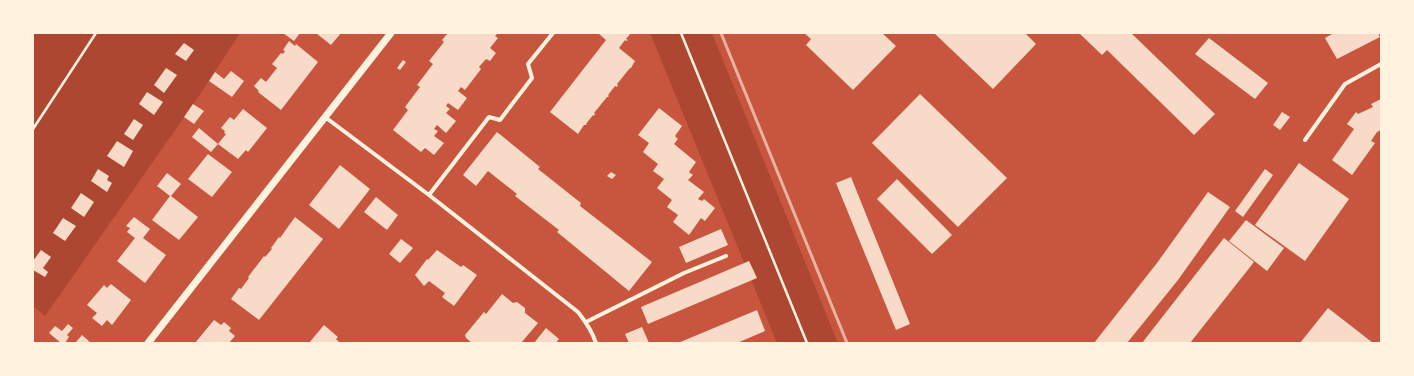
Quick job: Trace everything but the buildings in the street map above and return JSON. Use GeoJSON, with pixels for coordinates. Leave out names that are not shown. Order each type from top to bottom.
{"type":"FeatureCollection","features":[{"type":"Feature","properties":{"kind":"street"},"geometry":{"type":"LineString","coordinates":[[148,343],[391,33]]}},
{"type":"Feature","properties":{"kind":"street"},"geometry":{"type":"LineString","coordinates":[[429,196],[489,116],[500,120],[532,78],[528,64],[553,33]]}},
{"type":"Feature","properties":{"kind":"street"},"geometry":{"type":"LineString","coordinates":[[1305,140],[1345,84],[1381,64]]}},
{"type":"Feature","properties":{"kind":"street"},"geometry":{"type":"LineString","coordinates":[[325,116],[578,312],[592,332],[596,343]]}},
{"type":"Feature","properties":{"kind":"street"},"geometry":{"type":"LineString","coordinates":[[586,322],[684,273],[726,256]]}},
{"type":"Feature","properties":{"kind":"path"},"geometry":{"type":"LineString","coordinates":[[33,128],[96,33]]}},
{"type":"Feature","properties":{"kind":"path"},"geometry":{"type":"LineString","coordinates":[[681,33],[807,343]]}},
{"type":"Feature","properties":{"kind":"shaded area"},"geometry":{"type":"Polygon","coordinates":[[[33,33],[240,33],[199,96],[45,316],[33,306],[33,33]]]}},
{"type":"Feature","properties":{"kind":"shaded area"},"geometry":{"type":"Polygon","coordinates":[[[650,33],[712,33],[838,343],[777,343],[650,33]]]}},
{"type":"Feature","properties":{"kind":"railway"},"geometry":{"type":"LineString","coordinates":[[721,33],[847,343]]}}]}
